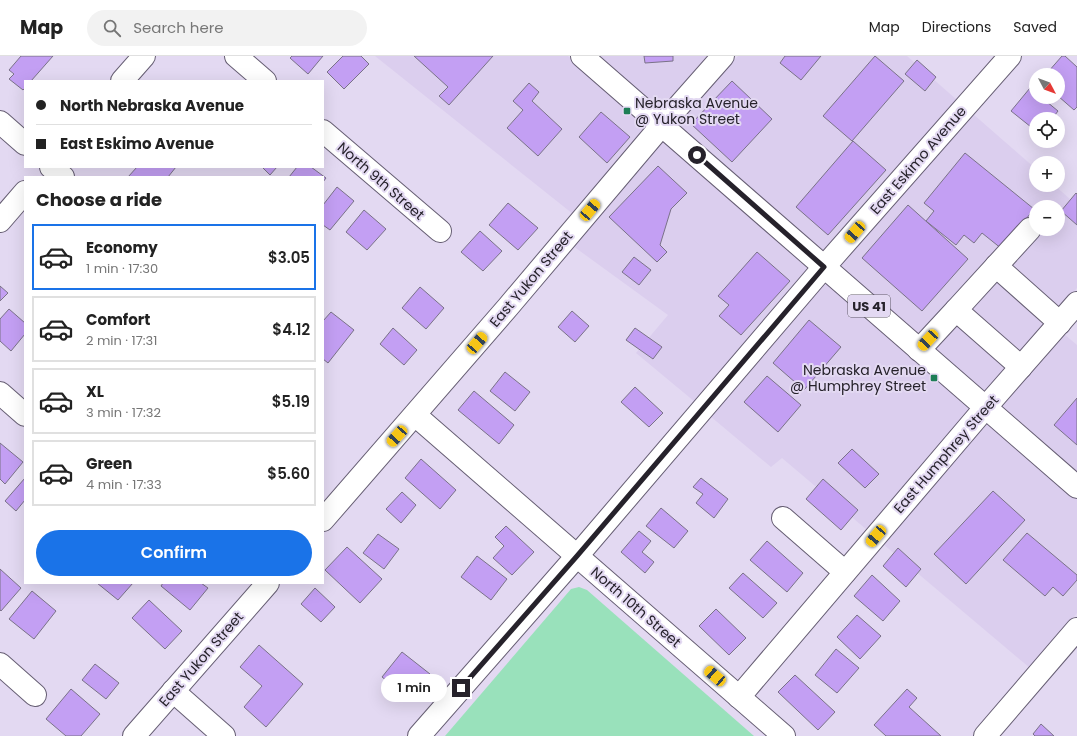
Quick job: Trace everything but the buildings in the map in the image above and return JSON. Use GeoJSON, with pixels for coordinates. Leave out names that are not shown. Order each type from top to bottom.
{"type":"FeatureCollection","features":[{"type":"Feature","properties":{"kind":"street"},"geometry":{"type":"LineString","coordinates":[[123,80],[144,56]]}},
{"type":"Feature","properties":{"kind":"street"},"geometry":{"type":"LineString","coordinates":[[236,56],[264,80]]}},
{"type":"Feature","properties":{"kind":"street","name":"US 41"},"geometry":{"type":"LineString","coordinates":[[582,56],[1077,487]]}},
{"type":"Feature","properties":{"kind":"street","name":"East Yukon Street"},"geometry":{"type":"LineString","coordinates":[[324,519],[415,415],[662,125],[724,56]]}},
{"type":"Feature","properties":{"kind":"street","name":"East Eskimo Avenue"},"geometry":{"type":"LineString","coordinates":[[419,736],[577,556],[824,267],[1010,56]]}},
{"type":"Feature","properties":{"kind":"street"},"geometry":{"type":"LineString","coordinates":[[0,122],[24,143]]}},
{"type":"Feature","properties":{"kind":"street","name":"North 9th Street"},"geometry":{"type":"LineString","coordinates":[[324,132],[440,231]]}},
{"type":"Feature","properties":{"kind":"street"},"geometry":{"type":"LineString","coordinates":[[39,176],[46,168]]}},
{"type":"Feature","properties":{"kind":"street"},"geometry":{"type":"LineString","coordinates":[[52,168],[62,176]]}},
{"type":"Feature","properties":{"kind":"street"},"geometry":{"type":"LineString","coordinates":[[0,221],[24,193]]}},
{"type":"Feature","properties":{"kind":"street"},"geometry":{"type":"LineString","coordinates":[[919,350],[1029,230]]}},
{"type":"Feature","properties":{"kind":"street"},"geometry":{"type":"LineString","coordinates":[[996,266],[1060,323]]}},
{"type":"Feature","properties":{"kind":"street","name":"East Humphrey Street"},"geometry":{"type":"LineString","coordinates":[[739,697],[985,408],[1077,304]]}},
{"type":"Feature","properties":{"kind":"street"},"geometry":{"type":"LineString","coordinates":[[956,310],[1021,367]]}},
{"type":"Feature","properties":{"kind":"street"},"geometry":{"type":"LineString","coordinates":[[0,393],[24,414]]}},
{"type":"Feature","properties":{"kind":"street","name":"North 10th Street"},"geometry":{"type":"LineString","coordinates":[[415,415],[784,736]]}},
{"type":"Feature","properties":{"kind":"street"},"geometry":{"type":"LineString","coordinates":[[783,518],[845,572]]}},
{"type":"Feature","properties":{"kind":"street","name":"East Yukon Street"},"geometry":{"type":"LineString","coordinates":[[134,736],[267,584]]}},
{"type":"Feature","properties":{"kind":"street"},"geometry":{"type":"LineString","coordinates":[[985,736],[1077,629]]}},
{"type":"Feature","properties":{"kind":"street"},"geometry":{"type":"LineString","coordinates":[[0,664],[35,695]]}},
{"type":"Feature","properties":{"kind":"street"},"geometry":{"type":"LineString","coordinates":[[173,691],[224,736]]}},
{"type":"Feature","properties":{"kind":"shaded area"},"geometry":{"type":"Polygon","coordinates":[[[375,56],[568,56],[648,125],[573,214],[375,56]]]}},
{"type":"Feature","properties":{"kind":"shaded area"},"geometry":{"type":"Polygon","coordinates":[[[596,56],[710,56],[661,111],[596,56]]]}},
{"type":"Feature","properties":{"kind":"shaded area"},"geometry":{"type":"Polygon","coordinates":[[[738,56],[907,56],[957,100],[822,253],[676,125],[738,56]]]}},
{"type":"Feature","properties":{"kind":"shaded area"},"geometry":{"type":"Polygon","coordinates":[[[973,114],[1029,163],[1029,192],[1062,192],[1077,205],[1077,288],[983,394],[838,266],[973,114]]]}},
{"type":"Feature","properties":{"kind":"shaded area"},"geometry":{"type":"Polygon","coordinates":[[[664,139],[810,267],[695,402],[636,353],[668,315],[573,246],[664,139]]]}},
{"type":"Feature","properties":{"kind":"shaded area"},"geometry":{"type":"Polygon","coordinates":[[[826,280],[971,408],[867,530],[782,458],[771,467],[710,416],[826,280]]]}},
{"type":"Feature","properties":{"kind":"shaded area"},"geometry":{"type":"Polygon","coordinates":[[[1064,334],[1077,345],[1077,475],[999,408],[1064,334]]]}},
{"type":"Feature","properties":{"kind":"shaded area"},"geometry":{"type":"Polygon","coordinates":[[[987,422],[1077,499],[1077,613],[1030,668],[883,544],[987,422]]]}},
{"type":"Feature","properties":{"kind":"green space"},"geometry":{"type":"Polygon","coordinates":[[[579,587],[587,590],[754,736],[445,736],[571,589],[579,587]]]}},
{"type":"Feature","properties":{"kind":"place","name":"Nebraska Avenue @ Yukon Street"},"geometry":{"type":"Point","coordinates":[627,111]}},
{"type":"Feature","properties":{"kind":"place","name":"Nebraska Avenue @ Humphrey Street"},"geometry":{"type":"Point","coordinates":[934,378]}},
{"type":"Feature","properties":{"kind":"route"},"geometry":{"type":"LineString","coordinates":[[461,688],[577,556],[824,267],[697,155]]}}]}
